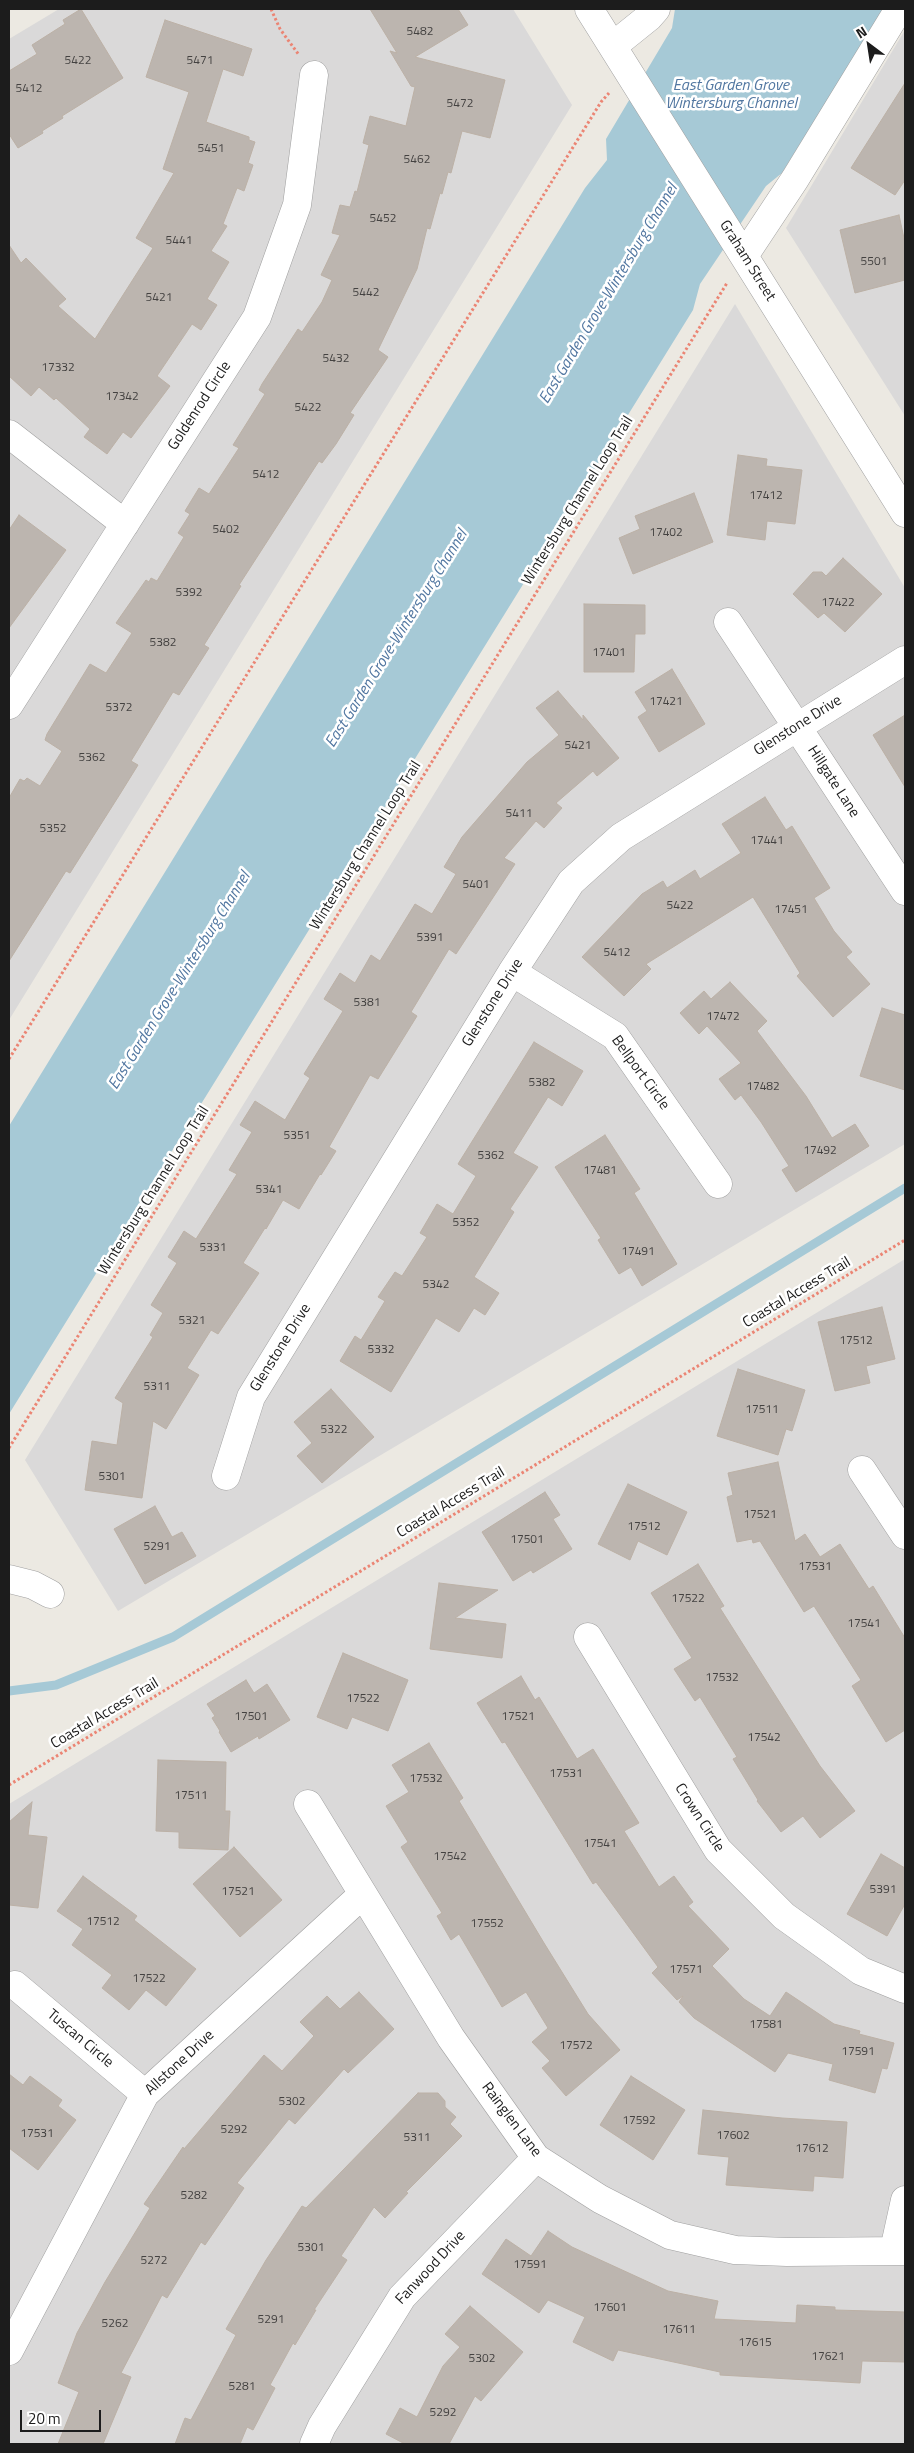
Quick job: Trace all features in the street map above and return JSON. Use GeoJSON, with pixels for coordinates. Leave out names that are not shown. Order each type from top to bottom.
{"type":"FeatureCollection","features":[{"type":"Feature","properties":{"kind":"street","name":"Graham Street"},"geometry":{"type":"LineString","coordinates":[[589,9],[905,513]]}},
{"type":"Feature","properties":{"kind":"street"},"geometry":{"type":"LineString","coordinates":[[612,46],[649,17],[656,9]]}},
{"type":"Feature","properties":{"kind":"street"},"geometry":{"type":"LineString","coordinates":[[744,256],[796,179],[899,9]]}},
{"type":"Feature","properties":{"kind":"street","name":"Goldenrod Circle"},"geometry":{"type":"LineString","coordinates":[[9,705],[257,317],[297,206],[314,75]]}},
{"type":"Feature","properties":{"kind":"street"},"geometry":{"type":"LineString","coordinates":[[9,434],[125,524]]}},
{"type":"Feature","properties":{"kind":"street","name":"Hillgate Lane"},"geometry":{"type":"LineString","coordinates":[[728,622],[905,891]]}},
{"type":"Feature","properties":{"kind":"street","name":"Glenstone Drive"},"geometry":{"type":"LineString","coordinates":[[226,1476],[250,1397],[512,972],[571,882],[621,837],[905,660]]}},
{"type":"Feature","properties":{"kind":"street","name":"Bellport Circle"},"geometry":{"type":"LineString","coordinates":[[512,972],[615,1036],[718,1184]]}},
{"type":"Feature","properties":{"kind":"street"},"geometry":{"type":"LineString","coordinates":[[862,1470],[905,1535]]}},
{"type":"Feature","properties":{"kind":"street"},"geometry":{"type":"LineString","coordinates":[[9,1579],[33,1585],[50,1594]]}},
{"type":"Feature","properties":{"kind":"street","name":"Crown Circle"},"geometry":{"type":"LineString","coordinates":[[588,1637],[718,1850],[784,1916],[861,1971],[905,1989]]}},
{"type":"Feature","properties":{"kind":"street","name":"Rainglen Lane"},"geometry":{"type":"LineString","coordinates":[[308,1804],[451,2038],[536,2158],[600,2198],[670,2235],[735,2250],[787,2252],[899,2250]]}},
{"type":"Feature","properties":{"kind":"street","name":"Allstone Drive"},"geometry":{"type":"LineString","coordinates":[[9,2351],[145,2094],[362,1895]]}},
{"type":"Feature","properties":{"kind":"street","name":"Tuscan Circle"},"geometry":{"type":"LineString","coordinates":[[15,1984],[145,2094]]}},
{"type":"Feature","properties":{"kind":"street","name":"Fanwood Drive"},"geometry":{"type":"LineString","coordinates":[[314,2444],[322,2426],[402,2297],[536,2158]]}},
{"type":"Feature","properties":{"kind":"street"},"geometry":{"type":"LineString","coordinates":[[899,2250],[905,2200]]}},
{"type":"Feature","properties":{"kind":"path"},"geometry":{"type":"LineString","coordinates":[[271,9],[280,29],[314,75]]}},
{"type":"Feature","properties":{"kind":"path"},"geometry":{"type":"LineString","coordinates":[[9,1058],[600,102],[631,74]]}},
{"type":"Feature","properties":{"kind":"path","name":"Wintersburg Channel Loop Trail"},"geometry":{"type":"LineString","coordinates":[[9,1448],[744,256]]}},
{"type":"Feature","properties":{"kind":"path","name":"Coastal Access Trail"},"geometry":{"type":"LineString","coordinates":[[9,1785],[905,1240]]}},
{"type":"Feature","properties":{"kind":"shaded area"},"geometry":{"type":"Polygon","coordinates":[[[59,9],[513,9],[572,105],[9,1020],[9,39],[59,9]]]}},
{"type":"Feature","properties":{"kind":"shaded area"},"geometry":{"type":"Polygon","coordinates":[[[905,30],[905,416],[786,228],[905,30]]]}},
{"type":"Feature","properties":{"kind":"shaded area"},"geometry":{"type":"Polygon","coordinates":[[[735,304],[905,588],[905,1144],[118,1611],[25,1460],[735,304]]]}},
{"type":"Feature","properties":{"kind":"shaded area"},"geometry":{"type":"Polygon","coordinates":[[[905,1259],[905,2444],[9,2444],[9,1804],[905,1259]]]}},
{"type":"Feature","properties":{"kind":"water","name":"East Garden Grove Wintersburg Channel"},"geometry":{"type":"Polygon","coordinates":[[[675,9],[884,9],[782,173],[766,186],[700,284],[693,310],[9,1414],[9,1126],[585,188],[607,160],[606,139],[672,28],[675,9]]]}},
{"type":"Feature","properties":{"kind":"building"},"geometry":{"type":"Polygon","coordinates":[[[81,9],[123,78],[62,116],[63,118],[42,131],[43,133],[18,148],[9,134],[9,71],[37,54],[32,45],[65,24],[63,20],[81,9]]]}},
{"type":"Feature","properties":{"kind":"building"},"geometry":{"type":"Polygon","coordinates":[[[370,9],[458,9],[468,25],[415,57],[505,80],[490,138],[462,131],[451,173],[448,172],[442,194],[440,193],[430,229],[427,228],[417,269],[378,350],[388,357],[350,413],[354,415],[336,444],[322,463],[319,461],[239,585],[241,586],[204,645],[209,648],[179,695],[173,692],[131,761],[138,765],[120,794],[70,873],[66,871],[9,961],[9,798],[20,779],[24,781],[27,778],[40,786],[62,751],[45,740],[47,734],[90,664],[106,673],[132,633],[116,623],[146,580],[149,582],[151,578],[157,581],[184,537],[178,533],[190,514],[185,511],[199,488],[209,494],[239,448],[233,445],[265,394],[259,390],[262,384],[298,329],[302,332],[322,302],[332,280],[321,275],[340,235],[332,233],[340,205],[350,207],[355,191],[357,192],[369,145],[363,143],[370,116],[406,126],[415,87],[411,86],[390,51],[397,53],[370,9]]]}},
{"type":"Feature","properties":{"kind":"building"},"geometry":{"type":"Polygon","coordinates":[[[165,20],[252,49],[243,76],[223,69],[206,122],[249,137],[249,140],[255,142],[248,163],[253,165],[244,191],[237,188],[223,224],[227,226],[211,251],[229,262],[207,299],[217,305],[201,330],[192,324],[157,376],[170,386],[131,438],[123,432],[107,454],[84,437],[90,429],[56,398],[54,400],[39,387],[31,396],[9,376],[9,245],[21,263],[26,258],[66,299],[58,306],[95,339],[153,248],[136,238],[174,173],[163,169],[189,92],[146,77],[165,20]]]}},
{"type":"Feature","properties":{"kind":"building"},"geometry":{"type":"Polygon","coordinates":[[[905,83],[905,180],[895,195],[851,168],[905,83]]]}},
{"type":"Feature","properties":{"kind":"building"},"geometry":{"type":"Polygon","coordinates":[[[899,215],[905,243],[905,280],[855,293],[840,230],[899,215]]]}},
{"type":"Feature","properties":{"kind":"building"},"geometry":{"type":"Polygon","coordinates":[[[738,455],[767,459],[766,466],[802,470],[795,524],[767,521],[765,540],[727,535],[738,455]]]}},
{"type":"Feature","properties":{"kind":"building"},"geometry":{"type":"Polygon","coordinates":[[[694,493],[713,542],[633,574],[619,538],[640,529],[635,516],[694,493]]]}},
{"type":"Feature","properties":{"kind":"building"},"geometry":{"type":"Polygon","coordinates":[[[19,515],[66,550],[9,628],[9,530],[19,515]]]}},
{"type":"Feature","properties":{"kind":"building"},"geometry":{"type":"Polygon","coordinates":[[[843,558],[882,594],[845,632],[824,613],[818,618],[793,594],[813,572],[822,572],[826,576],[843,558]]]}},
{"type":"Feature","properties":{"kind":"building"},"geometry":{"type":"Polygon","coordinates":[[[584,604],[645,605],[645,634],[635,634],[634,672],[584,672],[584,604]]]}},
{"type":"Feature","properties":{"kind":"building"},"geometry":{"type":"Polygon","coordinates":[[[672,669],[705,724],[659,752],[638,717],[647,711],[635,692],[672,669]]]}},
{"type":"Feature","properties":{"kind":"building"},"geometry":{"type":"Polygon","coordinates":[[[558,691],[583,720],[583,715],[619,758],[597,776],[593,771],[556,803],[562,808],[544,828],[536,821],[504,858],[515,864],[456,954],[449,949],[411,1012],[417,1016],[378,1079],[370,1075],[329,1147],[336,1151],[321,1175],[299,1209],[283,1200],[243,1263],[259,1273],[218,1334],[211,1330],[187,1368],[199,1375],[166,1429],[153,1421],[142,1498],[85,1490],[92,1441],[117,1445],[123,1403],[115,1398],[153,1337],[150,1335],[163,1313],[151,1305],[177,1263],[168,1257],[184,1231],[196,1239],[237,1174],[229,1170],[252,1132],[240,1125],[255,1101],[285,1120],[310,1078],[304,1074],[343,1011],[324,999],[340,973],[355,983],[371,955],[380,961],[415,904],[432,914],[456,874],[444,867],[462,837],[527,762],[559,735],[536,708],[558,691]]]}},
{"type":"Feature","properties":{"kind":"building"},"geometry":{"type":"Polygon","coordinates":[[[905,715],[905,787],[873,735],[905,715]]]}},
{"type":"Feature","properties":{"kind":"building"},"geometry":{"type":"Polygon","coordinates":[[[765,797],[786,830],[792,826],[830,888],[814,898],[834,931],[852,952],[846,957],[870,984],[833,1017],[797,976],[800,973],[753,897],[646,964],[651,969],[624,996],[582,957],[642,894],[663,881],[667,888],[695,870],[700,879],[741,853],[722,824],[765,797]]]}},
{"type":"Feature","properties":{"kind":"building"},"geometry":{"type":"Polygon","coordinates":[[[730,982],[767,1021],[757,1031],[806,1096],[832,1138],[855,1124],[869,1146],[796,1192],[782,1170],[789,1166],[761,1122],[741,1095],[735,1100],[719,1079],[741,1063],[707,1026],[699,1034],[680,1013],[704,991],[711,999],[730,982]]]}},
{"type":"Feature","properties":{"kind":"building"},"geometry":{"type":"Polygon","coordinates":[[[882,1008],[905,1015],[905,1090],[860,1076],[882,1008]]]}},
{"type":"Feature","properties":{"kind":"building"},"geometry":{"type":"Polygon","coordinates":[[[534,1042],[583,1071],[562,1106],[548,1097],[513,1153],[538,1167],[510,1209],[514,1212],[474,1277],[499,1293],[485,1315],[474,1308],[459,1332],[436,1318],[391,1392],[340,1361],[355,1336],[361,1340],[385,1301],[378,1297],[395,1272],[402,1276],[427,1237],[420,1233],[437,1204],[453,1214],[476,1176],[458,1164],[534,1042]]]}},
{"type":"Feature","properties":{"kind":"building"},"geometry":{"type":"Polygon","coordinates":[[[605,1135],[640,1189],[634,1193],[677,1264],[642,1286],[631,1267],[619,1274],[598,1240],[601,1238],[555,1167],[605,1135]]]}},
{"type":"Feature","properties":{"kind":"building"},"geometry":{"type":"Polygon","coordinates":[[[882,1307],[895,1359],[866,1366],[870,1383],[835,1391],[818,1322],[882,1307]]]}},
{"type":"Feature","properties":{"kind":"building"},"geometry":{"type":"Polygon","coordinates":[[[738,1369],[805,1390],[792,1431],[786,1429],[778,1455],[717,1436],[738,1369]]]}},
{"type":"Feature","properties":{"kind":"building"},"geometry":{"type":"Polygon","coordinates":[[[331,1389],[374,1437],[322,1483],[297,1456],[312,1443],[294,1422],[331,1389]]]}},
{"type":"Feature","properties":{"kind":"building"},"geometry":{"type":"Polygon","coordinates":[[[778,1462],[795,1541],[805,1534],[820,1557],[840,1544],[869,1589],[873,1586],[905,1638],[905,1730],[886,1742],[852,1686],[861,1680],[814,1606],[804,1612],[760,1541],[753,1543],[752,1539],[737,1542],[727,1497],[733,1495],[728,1473],[778,1462]]]}},
{"type":"Feature","properties":{"kind":"building"},"geometry":{"type":"Polygon","coordinates":[[[628,1484],[687,1512],[667,1555],[638,1541],[630,1560],[598,1544],[628,1484]]]}},
{"type":"Feature","properties":{"kind":"building"},"geometry":{"type":"Polygon","coordinates":[[[545,1492],[560,1515],[553,1519],[572,1549],[533,1573],[531,1570],[513,1581],[482,1532],[545,1492]]]}},
{"type":"Feature","properties":{"kind":"building"},"geometry":{"type":"Polygon","coordinates":[[[155,1506],[172,1537],[182,1532],[196,1556],[145,1584],[114,1529],[155,1506]]]}},
{"type":"Feature","properties":{"kind":"building"},"geometry":{"type":"Polygon","coordinates":[[[698,1564],[724,1606],[720,1608],[820,1766],[855,1811],[820,1838],[803,1816],[781,1832],[757,1801],[733,1759],[737,1757],[700,1697],[695,1701],[674,1669],[692,1658],[651,1593],[698,1564]]]}},
{"type":"Feature","properties":{"kind":"building"},"geometry":{"type":"Polygon","coordinates":[[[439,1583],[498,1590],[455,1618],[506,1624],[502,1658],[430,1649],[439,1583]]]}},
{"type":"Feature","properties":{"kind":"building"},"geometry":{"type":"Polygon","coordinates":[[[343,1653],[408,1680],[388,1731],[352,1717],[347,1729],[317,1717],[343,1653]]]}},
{"type":"Feature","properties":{"kind":"building"},"geometry":{"type":"Polygon","coordinates":[[[521,1676],[535,1700],[539,1697],[577,1759],[593,1749],[639,1823],[624,1831],[659,1887],[674,1876],[693,1902],[688,1906],[729,1949],[712,1966],[744,1999],[770,2016],[786,1992],[834,2024],[860,2031],[859,2034],[894,2043],[887,2069],[882,2068],[875,2093],[829,2080],[833,2064],[788,2053],[775,2072],[694,2018],[679,2002],[683,1996],[677,2000],[652,1973],[658,1967],[596,1882],[593,1884],[505,1742],[502,1743],[477,1703],[521,1676]]]}},
{"type":"Feature","properties":{"kind":"building"},"geometry":{"type":"Polygon","coordinates":[[[246,1680],[254,1693],[267,1684],[290,1720],[259,1739],[258,1736],[231,1752],[212,1718],[215,1716],[207,1704],[246,1680]]]}},
{"type":"Feature","properties":{"kind":"building"},"geometry":{"type":"Polygon","coordinates":[[[429,1743],[463,1798],[459,1801],[588,2014],[620,2050],[566,2096],[542,2068],[550,2061],[532,2042],[548,2028],[526,1992],[502,2007],[459,1934],[451,1940],[437,1916],[442,1913],[401,1847],[408,1842],[386,1806],[409,1792],[392,1765],[429,1743]]]}},
{"type":"Feature","properties":{"kind":"building"},"geometry":{"type":"Polygon","coordinates":[[[158,1760],[226,1762],[225,1811],[230,1811],[228,1850],[179,1848],[179,1832],[156,1831],[158,1760]]]}},
{"type":"Feature","properties":{"kind":"building"},"geometry":{"type":"Polygon","coordinates":[[[32,1802],[28,1835],[47,1837],[38,1908],[9,1905],[9,1822],[32,1802]]]}},
{"type":"Feature","properties":{"kind":"building"},"geometry":{"type":"Polygon","coordinates":[[[234,1847],[282,1900],[240,1937],[193,1884],[234,1847]]]}},
{"type":"Feature","properties":{"kind":"building"},"geometry":{"type":"Polygon","coordinates":[[[881,1854],[905,1868],[905,1904],[887,1936],[847,1914],[881,1854]]]}},
{"type":"Feature","properties":{"kind":"building"},"geometry":{"type":"Polygon","coordinates":[[[83,1876],[137,1916],[134,1920],[196,1969],[166,2006],[146,1990],[129,2010],[102,1988],[112,1975],[72,1945],[83,1929],[57,1911],[83,1876]]]}},
{"type":"Feature","properties":{"kind":"building"},"geometry":{"type":"Polygon","coordinates":[[[359,1992],[394,2029],[348,2073],[344,2069],[295,2124],[289,2119],[237,2183],[244,2188],[205,2245],[201,2242],[167,2298],[162,2295],[121,2373],[131,2377],[103,2444],[58,2444],[79,2392],[58,2383],[77,2333],[105,2282],[150,2208],[144,2204],[183,2147],[184,2149],[264,2055],[282,2071],[314,2036],[300,2022],[327,1996],[340,2009],[359,1992]]]}},
{"type":"Feature","properties":{"kind":"building"},"geometry":{"type":"Polygon","coordinates":[[[9,2074],[23,2085],[30,2076],[62,2100],[58,2106],[76,2120],[38,2170],[9,2148],[9,2074]]]}},
{"type":"Feature","properties":{"kind":"building"},"geometry":{"type":"Polygon","coordinates":[[[631,2076],[685,2110],[653,2160],[600,2125],[631,2076]]]}},
{"type":"Feature","properties":{"kind":"building"},"geometry":{"type":"Polygon","coordinates":[[[418,2093],[438,2093],[445,2101],[445,2107],[456,2117],[450,2124],[462,2136],[406,2192],[408,2193],[385,2218],[374,2207],[341,2256],[347,2260],[314,2310],[316,2310],[295,2345],[293,2343],[270,2385],[275,2388],[253,2430],[247,2427],[240,2444],[175,2444],[185,2418],[191,2420],[236,2335],[226,2329],[266,2260],[302,2206],[306,2208],[418,2093]]]}},
{"type":"Feature","properties":{"kind":"building"},"geometry":{"type":"Polygon","coordinates":[[[703,2110],[847,2122],[843,2178],[814,2176],[813,2191],[726,2185],[729,2157],[698,2154],[703,2110]]]}},
{"type":"Feature","properties":{"kind":"building"},"geometry":{"type":"Polygon","coordinates":[[[548,2231],[572,2247],[668,2291],[718,2301],[714,2319],[796,2323],[797,2305],[835,2307],[835,2310],[905,2312],[905,2362],[862,2361],[860,2383],[720,2375],[720,2372],[618,2350],[613,2361],[573,2342],[585,2317],[548,2300],[539,2313],[482,2274],[506,2239],[531,2256],[548,2231]]]}},
{"type":"Feature","properties":{"kind":"building"},"geometry":{"type":"Polygon","coordinates":[[[470,2306],[523,2352],[481,2401],[475,2396],[449,2444],[405,2444],[386,2434],[400,2408],[417,2417],[443,2366],[460,2347],[445,2334],[470,2306]]]}},
{"type":"Feature","properties":{"kind":"waterway"},"geometry":{"type":"LineString","coordinates":[[9,1691],[56,1685],[173,1637],[905,1188]]}},
{"type":"Feature","properties":{"kind":"water label","name":"East Garden Grove-Wintersburg Channel"},"geometry":{"type":"Point","coordinates":[609,294]}},
{"type":"Feature","properties":{"kind":"water label","name":"East Garden Grove-Wintersburg Channel"},"geometry":{"type":"Point","coordinates":[397,639]}},
{"type":"Feature","properties":{"kind":"water label","name":"East Garden Grove-Wintersburg Channel"},"geometry":{"type":"Point","coordinates":[180,981]}}]}
